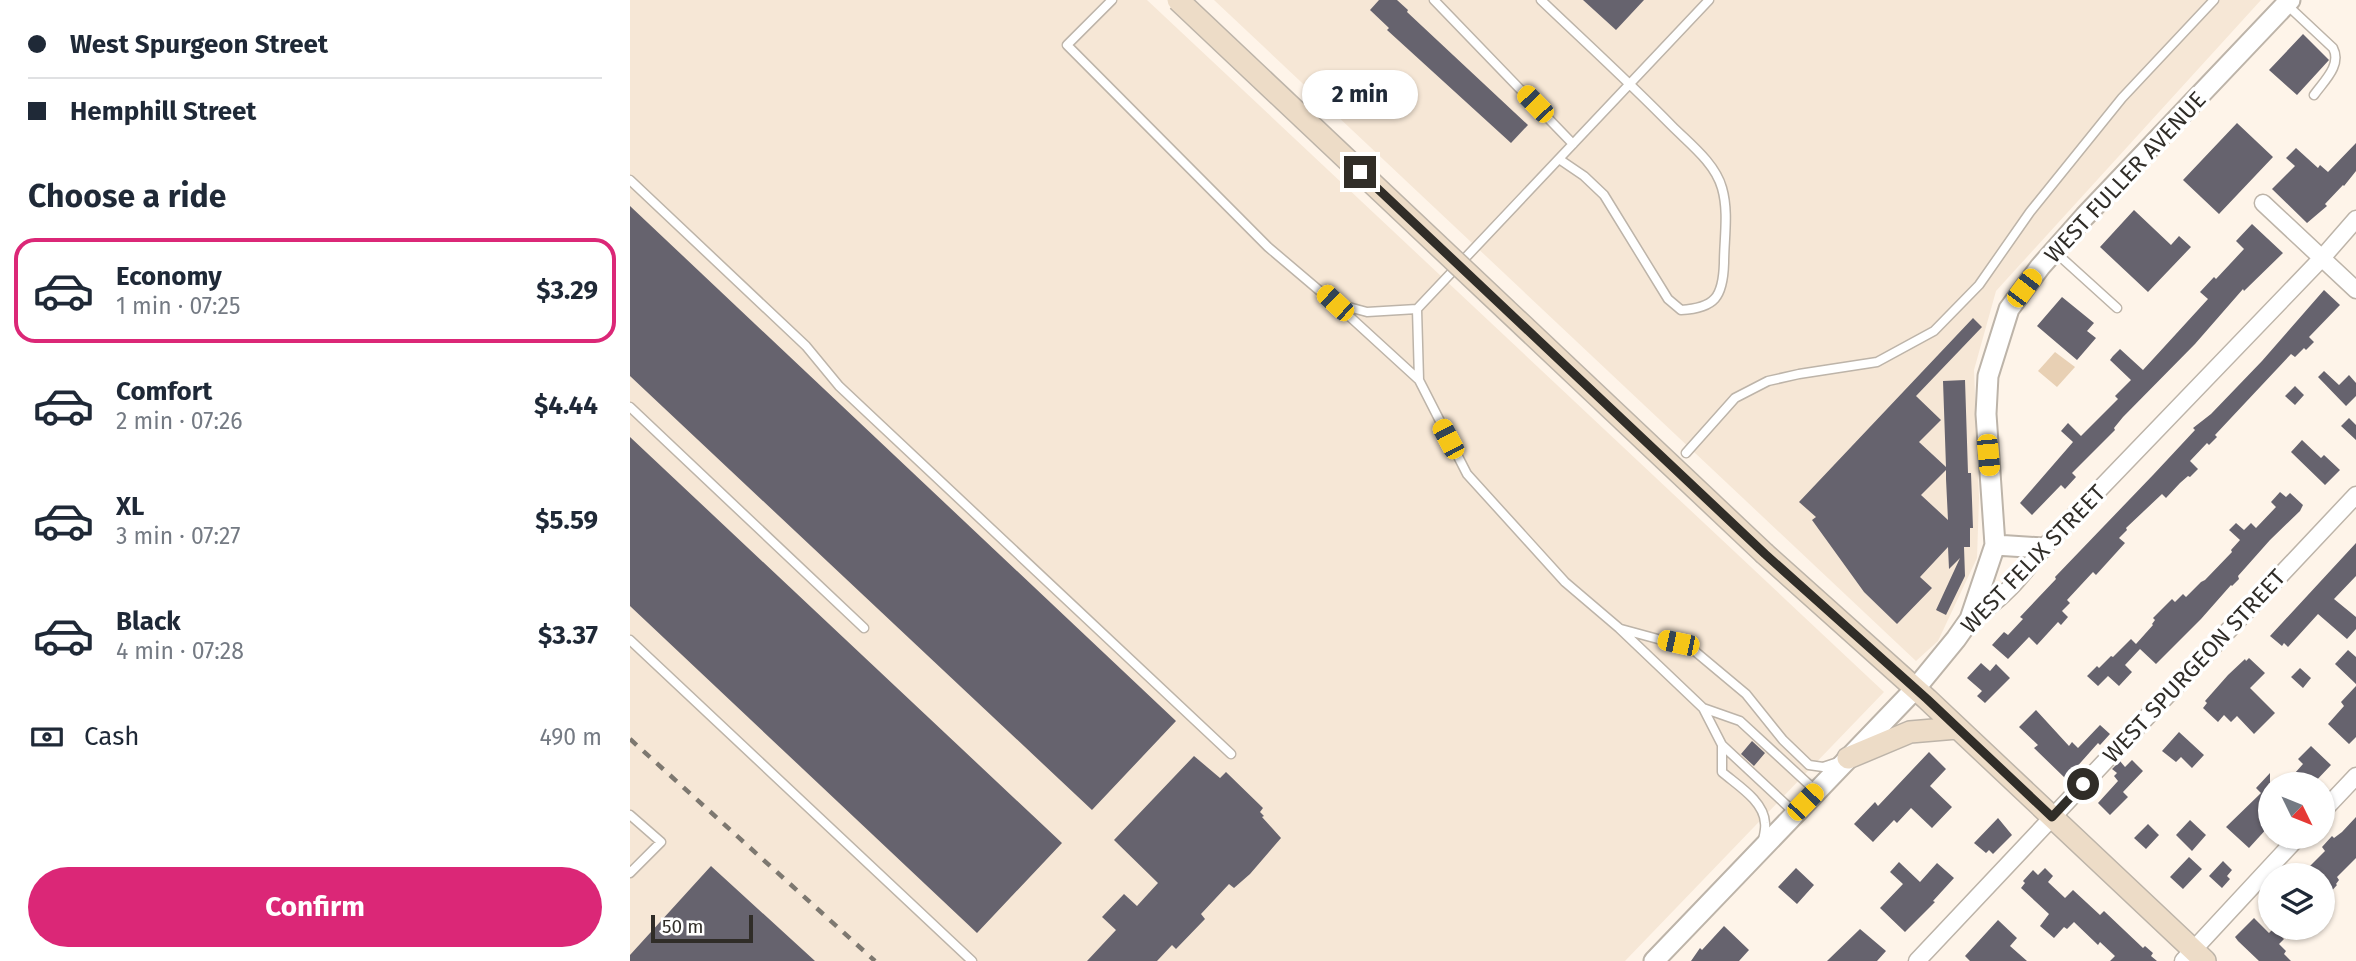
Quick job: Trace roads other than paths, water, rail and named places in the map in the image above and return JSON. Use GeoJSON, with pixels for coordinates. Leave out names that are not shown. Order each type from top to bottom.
{"type":"FeatureCollection","features":[{"type":"Feature","properties":{"kind":"main road"},"geometry":{"type":"LineString","coordinates":[[1178,0],[1765,554],[2052,817],[2193,957]]}},
{"type":"Feature","properties":{"kind":"main road"},"geometry":{"type":"LineString","coordinates":[[1848,758],[1910,732],[1958,729]]}},
{"type":"Feature","properties":{"kind":"street","name":"WEST FULLER AVENUE"},"geometry":{"type":"LineString","coordinates":[[1970,619],[1995,545],[1986,414],[1988,376],[2009,309],[2054,251],[2288,2]]}},
{"type":"Feature","properties":{"kind":"street"},"geometry":{"type":"LineString","coordinates":[[2263,203],[2356,290]]}},
{"type":"Feature","properties":{"kind":"street","name":"WEST FELIX STREET"},"geometry":{"type":"LineString","coordinates":[[1654,961],[1915,689],[1970,619],[1991,607],[2013,587],[2043,548],[2322,258],[2356,219]]}},
{"type":"Feature","properties":{"kind":"street","name":"WEST SPURGEON STREET"},"geometry":{"type":"LineString","coordinates":[[1917,961],[2356,495]]}},
{"type":"Feature","properties":{"kind":"street"},"geometry":{"type":"LineString","coordinates":[[1995,545],[2043,548]]}},
{"type":"Feature","properties":{"kind":"street"},"geometry":{"type":"LineString","coordinates":[[2335,798],[2356,776]]}},
{"type":"Feature","properties":{"kind":"street"},"geometry":{"type":"LineString","coordinates":[[2193,957],[2288,849]]}},
{"type":"Feature","properties":{"kind":"lane"},"geometry":{"type":"LineString","coordinates":[[1112,0],[1067,45],[1268,247],[1335,303],[1419,380],[1467,474],[1564,582],[1619,628],[1703,708],[1722,746],[1795,813]]}},
{"type":"Feature","properties":{"kind":"lane"},"geometry":{"type":"LineString","coordinates":[[1541,0],[1711,166],[1722,187],[1725,215],[1723,282],[1713,300],[1701,309],[1681,310],[1668,299],[1604,195],[1584,176],[1559,159]]}},
{"type":"Feature","properties":{"kind":"lane"},"geometry":{"type":"LineString","coordinates":[[1335,303],[1367,312],[1417,309],[1709,0]]}},
{"type":"Feature","properties":{"kind":"lane"},"geometry":{"type":"LineString","coordinates":[[1686,453],[1735,398],[1768,381],[1877,362],[1934,331],[1979,285],[2030,212],[2122,98],[2214,0]]}},
{"type":"Feature","properties":{"kind":"lane"},"geometry":{"type":"LineString","coordinates":[[1438,1],[1573,144]]}},
{"type":"Feature","properties":{"kind":"lane"},"geometry":{"type":"LineString","coordinates":[[2288,2],[2333,48],[2337,56],[2337,63],[2314,95]]}},
{"type":"Feature","properties":{"kind":"lane"},"geometry":{"type":"LineString","coordinates":[[630,180],[806,346],[839,386],[1231,754]]}},
{"type":"Feature","properties":{"kind":"lane"},"geometry":{"type":"LineString","coordinates":[[2054,251],[2117,308]]}},
{"type":"Feature","properties":{"kind":"lane"},"geometry":{"type":"LineString","coordinates":[[1417,309],[1419,380]]}},
{"type":"Feature","properties":{"kind":"lane"},"geometry":{"type":"LineString","coordinates":[[630,407],[864,628]]}},
{"type":"Feature","properties":{"kind":"lane"},"geometry":{"type":"LineString","coordinates":[[1619,628],[1691,648],[1746,694],[1789,747],[1810,765],[1823,767],[1848,758]]}},
{"type":"Feature","properties":{"kind":"lane"},"geometry":{"type":"LineString","coordinates":[[630,640],[972,961]]}},
{"type":"Feature","properties":{"kind":"lane"},"geometry":{"type":"LineString","coordinates":[[1703,708],[1740,721],[1816,791]]}},
{"type":"Feature","properties":{"kind":"lane"},"geometry":{"type":"LineString","coordinates":[[1722,746],[1722,772],[1758,804],[1763,813],[1765,823],[1760,850]]}},
{"type":"Feature","properties":{"kind":"lane"},"geometry":{"type":"LineString","coordinates":[[630,813],[661,842],[630,873]]}},
{"type":"Feature","properties":{"kind":"railway"},"geometry":{"type":"LineString","coordinates":[[630,739],[875,961]]}}]}
